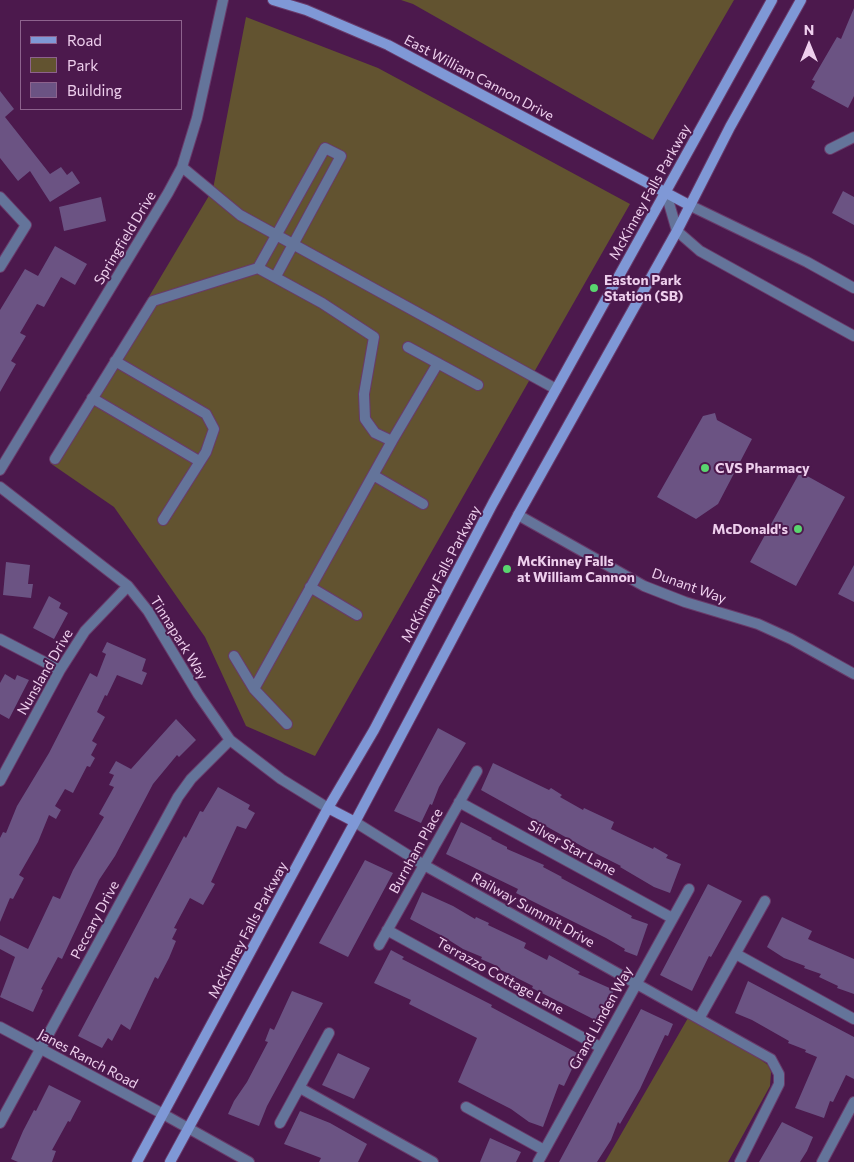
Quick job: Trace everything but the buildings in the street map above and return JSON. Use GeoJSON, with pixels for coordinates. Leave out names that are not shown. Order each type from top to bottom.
{"type":"FeatureCollection","features":[{"type":"Feature","properties":{"kind":"main road","name":"East William Cannon Drive"},"geometry":{"type":"LineString","coordinates":[[273,0],[306,10],[396,48],[689,206]]}},
{"type":"Feature","properties":{"kind":"main road","name":"McKinney Falls Parkway"},"geometry":{"type":"LineString","coordinates":[[137,1162],[328,808],[374,730],[556,389],[666,194],[772,0]]}},
{"type":"Feature","properties":{"kind":"main road"},"geometry":{"type":"LineString","coordinates":[[170,1162],[355,822],[518,515],[677,231],[801,0]]}},
{"type":"Feature","properties":{"kind":"main road"},"geometry":{"type":"LineString","coordinates":[[328,808],[355,822]]}},
{"type":"Feature","properties":{"kind":"street","name":"Springfield Drive"},"geometry":{"type":"LineString","coordinates":[[0,470],[168,194],[182,166],[198,118],[223,0]]}},
{"type":"Feature","properties":{"kind":"street"},"geometry":{"type":"LineString","coordinates":[[830,149],[854,137]]}},
{"type":"Feature","properties":{"kind":"street"},"geometry":{"type":"LineString","coordinates":[[258,268],[325,148],[341,156],[276,276]]}},
{"type":"Feature","properties":{"kind":"street"},"geometry":{"type":"LineString","coordinates":[[182,166],[240,215],[556,389]]}},
{"type":"Feature","properties":{"kind":"street"},"geometry":{"type":"LineString","coordinates":[[666,194],[677,231],[702,252],[854,336]]}},
{"type":"Feature","properties":{"kind":"street"},"geometry":{"type":"LineString","coordinates":[[0,197],[26,226],[0,267]]}},
{"type":"Feature","properties":{"kind":"street","name":"East William Cannon Drive"},"geometry":{"type":"LineString","coordinates":[[689,206],[854,288]]}},
{"type":"Feature","properties":{"kind":"street"},"geometry":{"type":"LineString","coordinates":[[55,459],[153,301],[258,268],[276,276],[374,337],[364,394],[365,419],[375,433],[392,441]]}},
{"type":"Feature","properties":{"kind":"street"},"geometry":{"type":"LineString","coordinates":[[408,347],[478,385]]}},
{"type":"Feature","properties":{"kind":"street"},"geometry":{"type":"LineString","coordinates":[[115,361],[206,414],[214,429],[206,452],[163,520]]}},
{"type":"Feature","properties":{"kind":"street"},"geometry":{"type":"LineString","coordinates":[[254,689],[310,586],[438,363]]}},
{"type":"Feature","properties":{"kind":"street"},"geometry":{"type":"LineString","coordinates":[[92,398],[199,461]]}},
{"type":"Feature","properties":{"kind":"street"},"geometry":{"type":"LineString","coordinates":[[373,475],[422,504]]}},
{"type":"Feature","properties":{"kind":"street","name":"Tinnapark Way"},"geometry":{"type":"LineString","coordinates":[[0,487],[128,586],[148,611],[198,694],[230,740],[281,779],[328,808]]}},
{"type":"Feature","properties":{"kind":"street","name":"Dunant Way"},"geometry":{"type":"LineString","coordinates":[[518,515],[644,586],[685,602],[758,624],[791,639],[854,674]]}},
{"type":"Feature","properties":{"kind":"street","name":"Nunsland Drive"},"geometry":{"type":"LineString","coordinates":[[0,781],[60,670],[85,631],[128,586]]}},
{"type":"Feature","properties":{"kind":"street"},"geometry":{"type":"LineString","coordinates":[[310,586],[356,615]]}},
{"type":"Feature","properties":{"kind":"street"},"geometry":{"type":"LineString","coordinates":[[0,639],[60,670]]}},
{"type":"Feature","properties":{"kind":"street"},"geometry":{"type":"LineString","coordinates":[[234,656],[254,689],[287,724]]}},
{"type":"Feature","properties":{"kind":"street","name":"Peccary Drive"},"geometry":{"type":"LineString","coordinates":[[0,1123],[178,796],[230,740]]}},
{"type":"Feature","properties":{"kind":"street","name":"Burnham Place"},"geometry":{"type":"LineString","coordinates":[[379,945],[477,772]]}},
{"type":"Feature","properties":{"kind":"street","name":"Silver Star Lane"},"geometry":{"type":"LineString","coordinates":[[460,802],[672,918]]}},
{"type":"Feature","properties":{"kind":"street","name":"Railway Summit Drive"},"geometry":{"type":"LineString","coordinates":[[355,822],[424,865],[700,1017],[771,1059],[779,1074],[777,1091],[740,1162]]}},
{"type":"Feature","properties":{"kind":"street","name":"Grand Linden Way"},"geometry":{"type":"LineString","coordinates":[[538,1162],[689,889]]}},
{"type":"Feature","properties":{"kind":"street"},"geometry":{"type":"LineString","coordinates":[[700,1017],[765,902]]}},
{"type":"Feature","properties":{"kind":"street","name":"Terrazzo Cottage Lane"},"geometry":{"type":"LineString","coordinates":[[387,930],[600,1047]]}},
{"type":"Feature","properties":{"kind":"street"},"geometry":{"type":"LineString","coordinates":[[736,954],[854,1019]]}},
{"type":"Feature","properties":{"kind":"street","name":"Janes Ranch Road"},"geometry":{"type":"LineString","coordinates":[[0,1027],[249,1162]]}},
{"type":"Feature","properties":{"kind":"street"},"geometry":{"type":"LineString","coordinates":[[280,1124],[329,1033]]}},
{"type":"Feature","properties":{"kind":"street"},"geometry":{"type":"LineString","coordinates":[[300,1088],[433,1162]]}},
{"type":"Feature","properties":{"kind":"street"},"geometry":{"type":"LineString","coordinates":[[822,1162],[854,1102]]}},
{"type":"Feature","properties":{"kind":"street"},"geometry":{"type":"LineString","coordinates":[[466,1107],[544,1150]]}},
{"type":"Feature","properties":{"kind":"green space"},"geometry":{"type":"Polygon","coordinates":[[[401,0],[734,0],[653,140],[413,4],[401,0]]]}},
{"type":"Feature","properties":{"kind":"green space"},"geometry":{"type":"Polygon","coordinates":[[[246,17],[378,68],[630,204],[315,756],[246,726],[205,637],[114,507],[50,463],[213,189],[246,17]]]}},
{"type":"Feature","properties":{"kind":"green space"},"geometry":{"type":"Polygon","coordinates":[[[688,1018],[757,1057],[768,1065],[771,1072],[770,1086],[728,1162],[605,1162],[688,1018]]]}},
{"type":"Feature","properties":{"kind":"place","name":"Easton Park Station (SB)"},"geometry":{"type":"Point","coordinates":[594,288]}},
{"type":"Feature","properties":{"kind":"place","name":"CVS Pharmacy"},"geometry":{"type":"Point","coordinates":[705,468]}},
{"type":"Feature","properties":{"kind":"place","name":"McDonald's"},"geometry":{"type":"Point","coordinates":[798,529]}},
{"type":"Feature","properties":{"kind":"place","name":"McKinney Falls at William Cannon"},"geometry":{"type":"Point","coordinates":[507,569]}}]}
